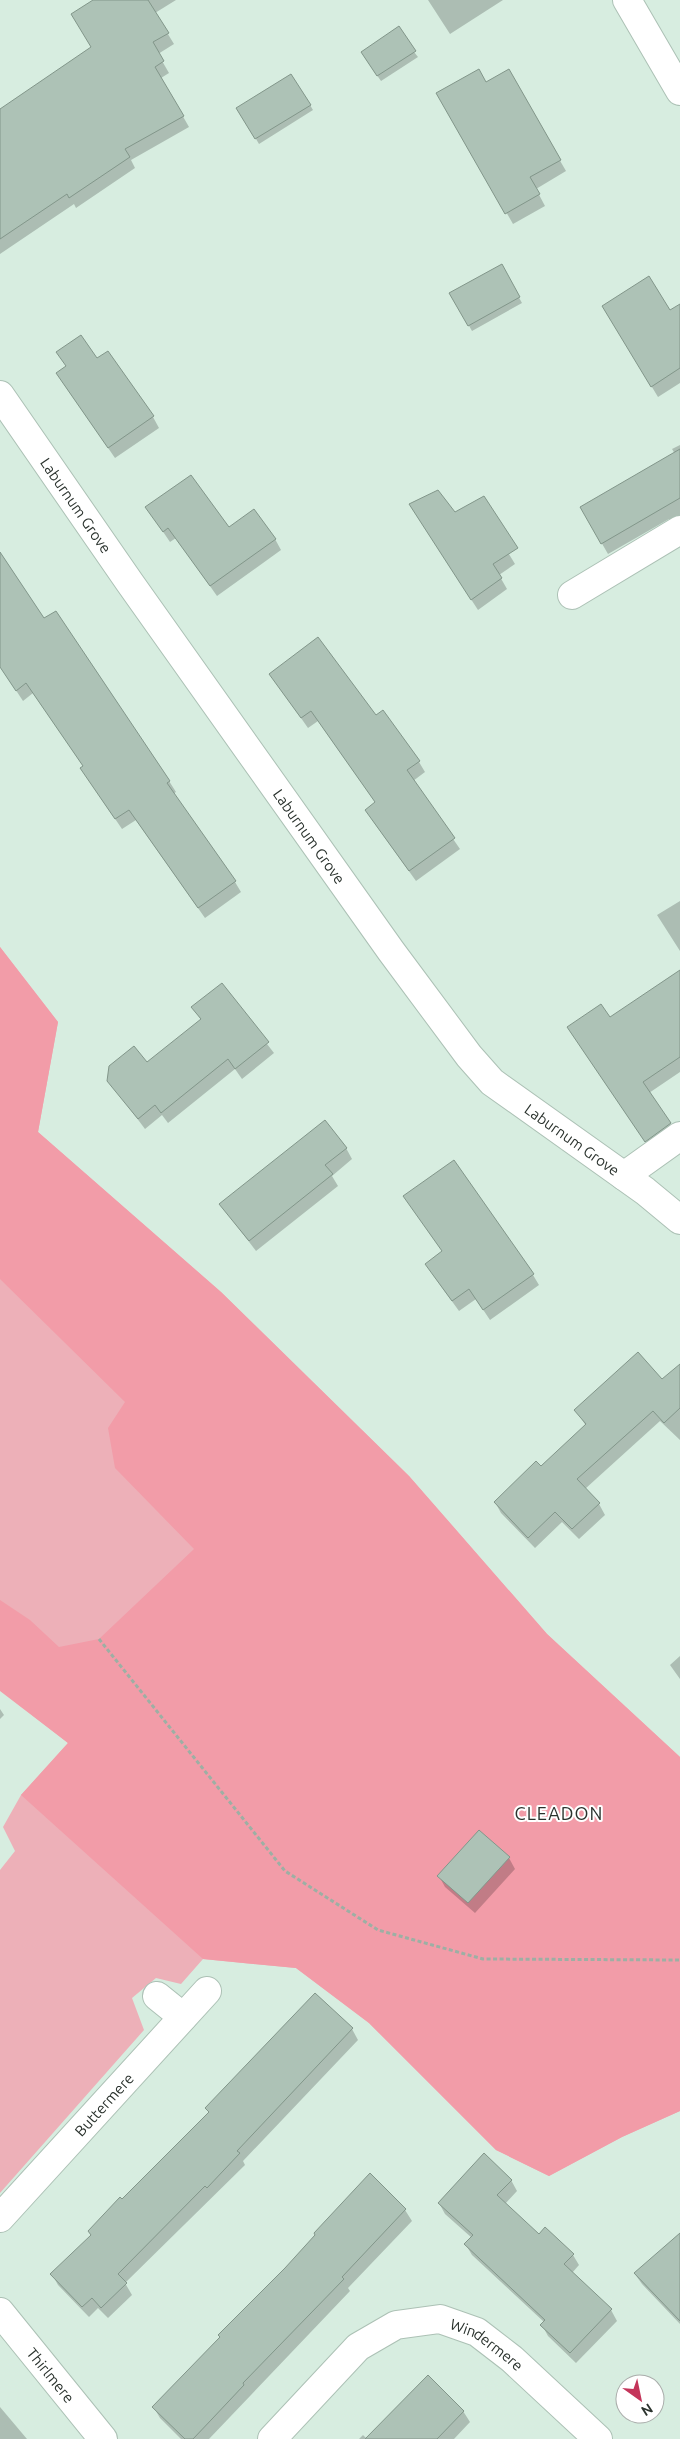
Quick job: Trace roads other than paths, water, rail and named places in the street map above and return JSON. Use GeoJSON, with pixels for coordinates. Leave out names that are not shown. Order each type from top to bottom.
{"type":"FeatureCollection","features":[{"type":"Feature","properties":{"kind":"street"},"geometry":{"type":"LineString","coordinates":[[627,0],[680,91]]}},
{"type":"Feature","properties":{"kind":"street","name":"Laburnum Grove"},"geometry":{"type":"LineString","coordinates":[[0,395],[198,679],[469,1056],[492,1082],[624,1176],[680,1220]]}},
{"type":"Feature","properties":{"kind":"street"},"geometry":{"type":"LineString","coordinates":[[572,595],[680,530]]}},
{"type":"Feature","properties":{"kind":"street"},"geometry":{"type":"LineString","coordinates":[[624,1176],[680,1136]]}},
{"type":"Feature","properties":{"kind":"street","name":"Buttermere"},"geometry":{"type":"LineString","coordinates":[[0,2218],[207,1991]]}},
{"type":"Feature","properties":{"kind":"street"},"geometry":{"type":"LineString","coordinates":[[157,1996],[183,2017]]}},
{"type":"Feature","properties":{"kind":"street","name":"Thirlmere"},"geometry":{"type":"LineString","coordinates":[[0,2312],[103,2439]]}},
{"type":"Feature","properties":{"kind":"street","name":"Windermere"},"geometry":{"type":"LineString","coordinates":[[272,2439],[358,2348],[396,2325],[440,2319],[477,2332],[512,2359],[598,2439]]}},
{"type":"Feature","properties":{"kind":"district","name":"CLEADON"},"geometry":{"type":"Point","coordinates":[559,1813]}}]}
